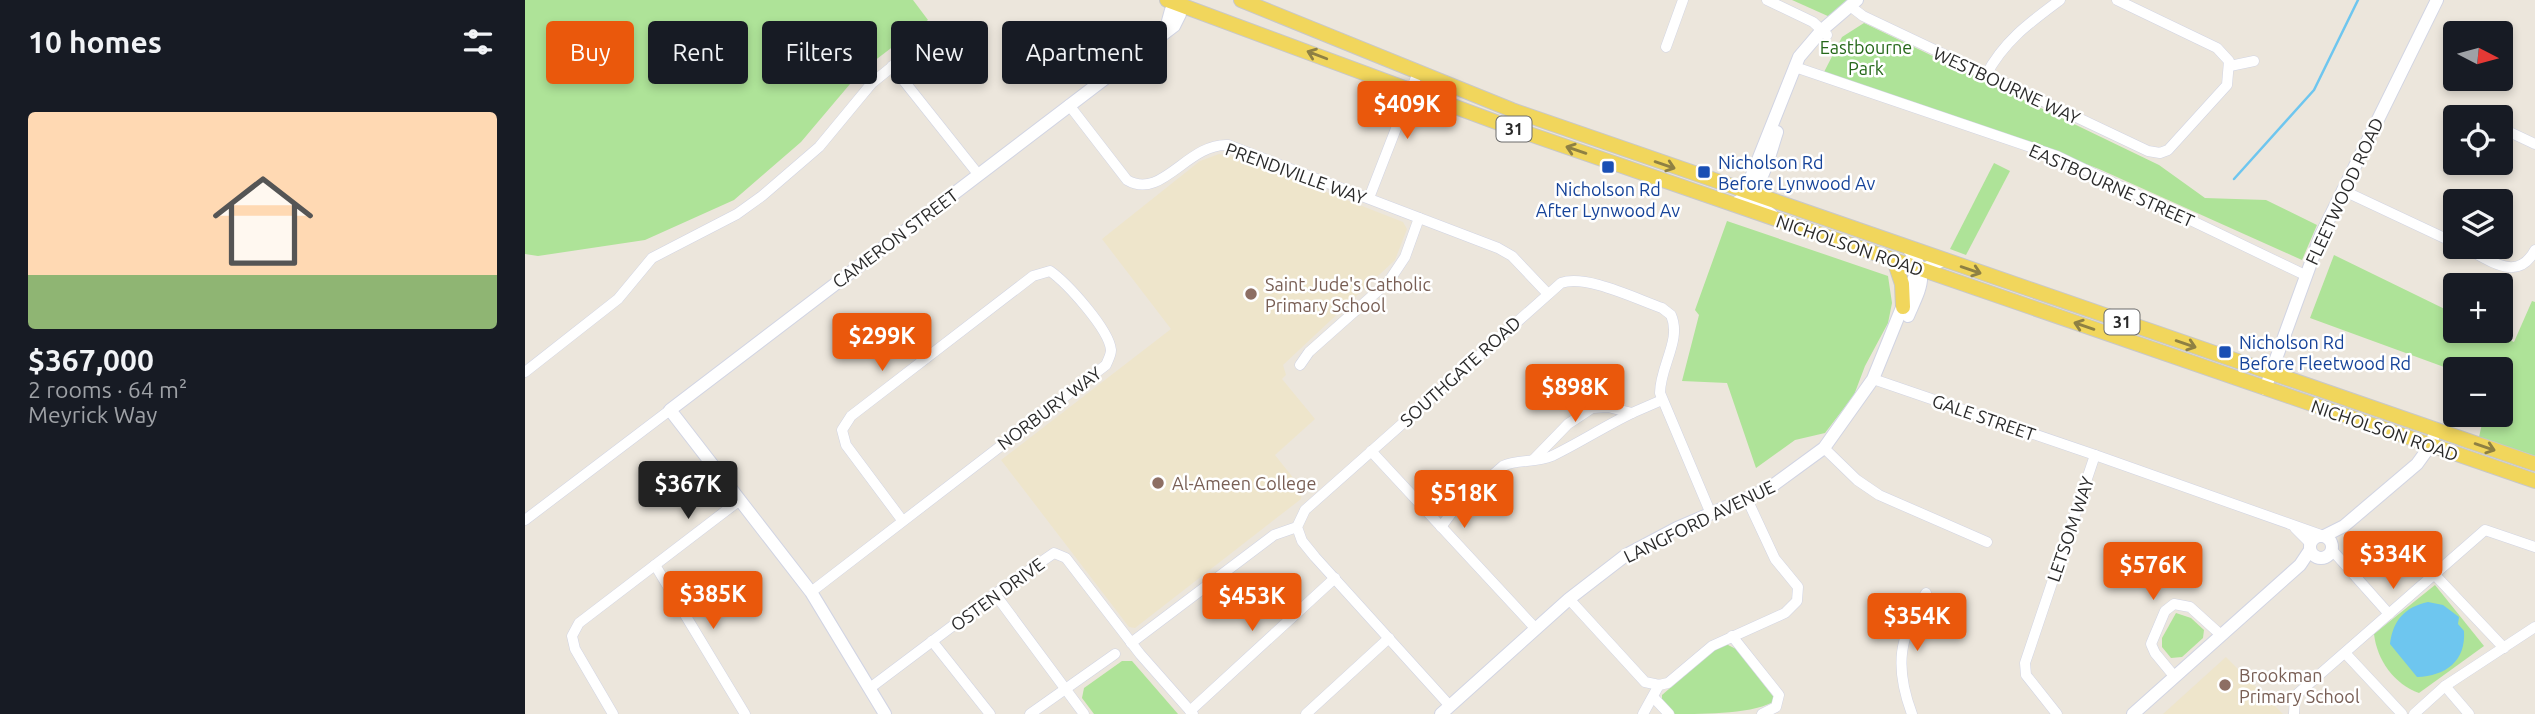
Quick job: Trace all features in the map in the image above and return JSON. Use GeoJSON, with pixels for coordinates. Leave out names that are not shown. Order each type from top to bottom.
{"type":"FeatureCollection","features":[{"type":"Feature","properties":{"kind":"main road","name":"NICHOLSON ROAD"},"geometry":{"type":"LineString","coordinates":[[1177,1],[1410,90],[1780,221],[2535,481]]}},
{"type":"Feature","properties":{"kind":"main road","name":"NICHOLSON ROAD"},"geometry":{"type":"LineString","coordinates":[[1247,1],[1512,110],[2535,464]]}},
{"type":"Feature","properties":{"kind":"main road"},"geometry":{"type":"LineString","coordinates":[[1893,260],[1902,284],[1903,307]]}},
{"type":"Feature","properties":{"kind":"street"},"geometry":{"type":"LineString","coordinates":[[1666,47],[1683,0]]}},
{"type":"Feature","properties":{"kind":"street"},"geometry":{"type":"LineString","coordinates":[[1767,0],[1813,22],[1824,32]]}},
{"type":"Feature","properties":{"kind":"street"},"geometry":{"type":"LineString","coordinates":[[1780,221],[1755,201],[1750,180],[1807,45],[1854,6],[1869,0]]}},
{"type":"Feature","properties":{"kind":"street"},"geometry":{"type":"LineString","coordinates":[[1986,75],[2011,37],[2060,0]]}},
{"type":"Feature","properties":{"kind":"street"},"geometry":{"type":"LineString","coordinates":[[2116,0],[2217,48],[2225,55],[2230,66],[2254,61]]}},
{"type":"Feature","properties":{"kind":"street","name":"FLEETWOOD ROAD"},"geometry":{"type":"LineString","coordinates":[[2265,388],[2305,275],[2341,190],[2437,0]]}},
{"type":"Feature","properties":{"kind":"street","name":"CAMERON STREET"},"geometry":{"type":"LineString","coordinates":[[525,520],[1165,32],[1171,10],[1177,1]]}},
{"type":"Feature","properties":{"kind":"street","name":"WESTBOURNE WAY"},"geometry":{"type":"LineString","coordinates":[[1854,6],[1986,75],[2150,153],[2168,150],[2227,85],[2230,66]]}},
{"type":"Feature","properties":{"kind":"street"},"geometry":{"type":"LineString","coordinates":[[525,372],[618,299],[652,258],[737,214],[762,196],[819,147],[872,83],[891,67]]}},
{"type":"Feature","properties":{"kind":"street","name":"EASTBOURNE STREET"},"geometry":{"type":"LineString","coordinates":[[1798,68],[2057,156],[2305,275]]}},
{"type":"Feature","properties":{"kind":"street"},"geometry":{"type":"LineString","coordinates":[[1369,198],[1418,72]]}},
{"type":"Feature","properties":{"kind":"street"},"geometry":{"type":"LineString","coordinates":[[906,84],[978,174]]}},
{"type":"Feature","properties":{"kind":"street","name":"PRENDIVILLE WAY"},"geometry":{"type":"LineString","coordinates":[[1069,105],[1127,180],[1138,187],[1153,185],[1202,149],[1221,145],[1369,198],[1512,256],[1548,294]]}},
{"type":"Feature","properties":{"kind":"street"},"geometry":{"type":"LineString","coordinates":[[2513,134],[2535,144]]}},
{"type":"Feature","properties":{"kind":"street"},"geometry":{"type":"LineString","coordinates":[[2341,190],[2443,237]]}},
{"type":"Feature","properties":{"kind":"street"},"geometry":{"type":"LineString","coordinates":[[1733,204],[1752,194]]}},
{"type":"Feature","properties":{"kind":"street"},"geometry":{"type":"LineString","coordinates":[[1300,365],[1309,352],[1389,281],[1405,257],[1419,218]]}},
{"type":"Feature","properties":{"kind":"street"},"geometry":{"type":"LineString","coordinates":[[1907,247],[1921,269],[1943,260]]}},
{"type":"Feature","properties":{"kind":"street"},"geometry":{"type":"LineString","coordinates":[[2489,259],[2508,268],[2519,268],[2529,261],[2535,250]]}},
{"type":"Feature","properties":{"kind":"street","name":"LANGFORD AVENUE"},"geometry":{"type":"LineString","coordinates":[[1446,710],[1569,599],[1626,555],[1747,499],[1790,475],[1828,444],[1857,416],[1876,380],[1917,295],[1924,275],[1921,269],[1916,273],[1876,380]]}},
{"type":"Feature","properties":{"kind":"street","name":"NORBURY WAY"},"geometry":{"type":"LineString","coordinates":[[811,592],[1106,365],[1112,352],[1108,338],[1064,281],[1050,271],[1033,276],[851,416],[842,430],[846,445],[902,520]]}},
{"type":"Feature","properties":{"kind":"street","name":"SOUTHGATE ROAD"},"geometry":{"type":"LineString","coordinates":[[1297,527],[1305,510],[1548,294],[1561,283],[1579,281],[1662,308],[1671,315],[1675,333],[1660,380],[1662,400],[1711,514]]}},
{"type":"Feature","properties":{"kind":"street","name":"GALE STREET"},"geometry":{"type":"LineString","coordinates":[[1876,380],[2095,455]]}},
{"type":"Feature","properties":{"kind":"street"},"geometry":{"type":"LineString","coordinates":[[1441,527],[1454,508],[1503,466],[1509,463],[1530,463],[1552,456],[1662,400]]}},
{"type":"Feature","properties":{"kind":"street"},"geometry":{"type":"LineString","coordinates":[[1530,463],[1568,424],[1592,408],[1608,407],[1632,413]]}},
{"type":"Feature","properties":{"kind":"street"},"geometry":{"type":"LineString","coordinates":[[670,410],[811,592],[885,714]]}},
{"type":"Feature","properties":{"kind":"street"},"geometry":{"type":"LineString","coordinates":[[2133,714],[2401,475],[2417,464],[2431,428]]}},
{"type":"Feature","properties":{"kind":"street"},"geometry":{"type":"LineString","coordinates":[[1828,444],[1857,480],[1879,495],[1987,542]]}},
{"type":"Feature","properties":{"kind":"street"},"geometry":{"type":"LineString","coordinates":[[1371,451],[1536,629]]}},
{"type":"Feature","properties":{"kind":"street","name":"LETSOM WAY"},"geometry":{"type":"LineString","coordinates":[[2057,714],[2026,675],[2025,663],[2095,455],[2292,525],[2347,567],[2389,614]]}},
{"type":"Feature","properties":{"kind":"street"},"geometry":{"type":"LineString","coordinates":[[1569,599],[1645,682],[1658,685],[1668,683],[1712,646],[1792,609],[1800,594],[1795,582],[1775,559],[1747,499]]}},
{"type":"Feature","properties":{"kind":"street"},"geometry":{"type":"LineString","coordinates":[[613,714],[575,649],[572,636],[579,623],[740,500]]}},
{"type":"Feature","properties":{"kind":"street"},"geometry":{"type":"LineString","coordinates":[[1131,643],[1274,535],[1297,527],[1302,541],[1389,638],[1446,710]]}},
{"type":"Feature","properties":{"kind":"street"},"geometry":{"type":"LineString","coordinates":[[2294,714],[2295,696],[2485,530],[2535,547]]}},
{"type":"Feature","properties":{"kind":"street","name":"OSTEN DRIVE"},"geometry":{"type":"LineString","coordinates":[[870,688],[995,594],[1054,554],[1066,558],[1131,643],[1191,712]]}},
{"type":"Feature","properties":{"kind":"street"},"geometry":{"type":"LineString","coordinates":[[655,565],[745,714]]}},
{"type":"Feature","properties":{"kind":"street"},"geometry":{"type":"LineString","coordinates":[[2435,575],[2504,648]]}},
{"type":"Feature","properties":{"kind":"street"},"geometry":{"type":"LineString","coordinates":[[1191,712],[1335,578]]}},
{"type":"Feature","properties":{"kind":"street"},"geometry":{"type":"LineString","coordinates":[[1912,714],[1901,683],[1899,659],[1916,609],[1926,593]]}},
{"type":"Feature","properties":{"kind":"street"},"geometry":{"type":"LineString","coordinates":[[995,594],[1084,714]]}},
{"type":"Feature","properties":{"kind":"street"},"geometry":{"type":"LineString","coordinates":[[2174,676],[2151,644],[2165,611],[2174,604],[2190,607],[2221,635]]}},
{"type":"Feature","properties":{"kind":"street"},"geometry":{"type":"LineString","coordinates":[[2414,714],[2445,686],[2535,627]]}},
{"type":"Feature","properties":{"kind":"street"},"geometry":{"type":"LineString","coordinates":[[1732,636],[1779,695],[1776,708],[1762,714]]}},
{"type":"Feature","properties":{"kind":"street"},"geometry":{"type":"LineString","coordinates":[[1306,714],[1389,638]]}},
{"type":"Feature","properties":{"kind":"street"},"geometry":{"type":"LineString","coordinates":[[932,641],[990,714]]}},
{"type":"Feature","properties":{"kind":"street"},"geometry":{"type":"LineString","coordinates":[[1030,714],[1115,654]]}},
{"type":"Feature","properties":{"kind":"street"},"geometry":{"type":"LineString","coordinates":[[2346,654],[2402,714]]}},
{"type":"Feature","properties":{"kind":"street"},"geometry":{"type":"LineString","coordinates":[[1643,714],[1654,698],[1658,685]]}},
{"type":"Feature","properties":{"kind":"street"},"geometry":{"type":"LineString","coordinates":[[2445,686],[2469,714]]}},
{"type":"Feature","properties":{"kind":"street"},"geometry":{"type":"LineString","coordinates":[[1654,698],[1669,714]]}},
{"type":"Feature","properties":{"kind":"shaded area"},"geometry":{"type":"Polygon","coordinates":[[[1219,154],[1242,159],[1403,222],[1407,229],[1395,260],[1283,365],[1286,375],[1282,379],[1315,419],[1275,455],[1302,489],[1301,499],[1135,628],[1129,627],[1001,460],[1171,329],[1102,239],[1200,161],[1219,154]]]}},
{"type":"Feature","properties":{"kind":"shaded area","name":"Brookman Primary School"},"geometry":{"type":"Polygon","coordinates":[[[2226,657],[2283,714],[2163,714],[2226,657]]]}},
{"type":"Feature","properties":{"kind":"green space"},"geometry":{"type":"Polygon","coordinates":[[[525,0],[913,0],[928,20],[891,21],[891,48],[877,59],[877,21],[762,21],[762,84],[850,84],[801,142],[734,200],[645,240],[538,256],[525,254],[525,0]]]}},
{"type":"Feature","properties":{"kind":"green space"},"geometry":{"type":"Polygon","coordinates":[[[1792,0],[1853,0],[1830,17],[1792,0]]]}},
{"type":"Feature","properties":{"kind":"green space","name":"Eastbourne Park"},"geometry":{"type":"Polygon","coordinates":[[[1864,23],[2159,165],[2205,198],[2266,200],[2317,225],[2302,260],[2099,169],[2029,142],[1823,74],[1842,37],[1864,23]]]}},
{"type":"Feature","properties":{"kind":"green space"},"geometry":{"type":"Polygon","coordinates":[[[1994,163],[2010,171],[1966,255],[1950,249],[1994,163]]]}},
{"type":"Feature","properties":{"kind":"green space"},"geometry":{"type":"Polygon","coordinates":[[[1727,221],[1888,276],[1892,303],[1888,323],[1865,366],[1854,395],[1825,433],[1795,440],[1756,468],[1727,383],[1682,381],[1699,315],[1695,310],[1727,221]]]}},
{"type":"Feature","properties":{"kind":"green space"},"geometry":{"type":"Polygon","coordinates":[[[2334,255],[2443,308],[2443,343],[2513,343],[2532,301],[2535,302],[2535,456],[2479,437],[2481,427],[2513,427],[2513,357],[2443,357],[2443,367],[2310,318],[2334,255]]]}},
{"type":"Feature","properties":{"kind":"green space"},"geometry":{"type":"Polygon","coordinates":[[[2435,585],[2484,646],[2419,693],[2402,684],[2388,670],[2379,653],[2374,634],[2435,585]]]}},
{"type":"Feature","properties":{"kind":"green space"},"geometry":{"type":"Polygon","coordinates":[[[2176,613],[2191,618],[2204,630],[2203,638],[2182,657],[2171,658],[2162,647],[2162,638],[2176,613]]]}},
{"type":"Feature","properties":{"kind":"green space"},"geometry":{"type":"Polygon","coordinates":[[[1726,644],[1736,649],[1776,700],[1744,711],[1675,714],[1662,700],[1662,695],[1712,652],[1726,644]]]}},
{"type":"Feature","properties":{"kind":"green space"},"geometry":{"type":"Polygon","coordinates":[[[1122,661],[1132,661],[1178,714],[1094,714],[1082,698],[1084,688],[1122,661]]]}},
{"type":"Feature","properties":{"kind":"water"},"geometry":{"type":"Polygon","coordinates":[[[2428,602],[2443,605],[2459,617],[2458,624],[2464,631],[2464,642],[2462,651],[2452,665],[2437,674],[2417,677],[2390,644],[2394,628],[2401,616],[2413,607],[2428,602]]]}},
{"type":"Feature","properties":{"kind":"waterway"},"geometry":{"type":"LineString","coordinates":[[2234,179],[2314,90],[2358,0]]}},
{"type":"Feature","properties":{"kind":"place","name":"Nicholson Rd After Lynwood Av"},"geometry":{"type":"Point","coordinates":[1608,167]}},
{"type":"Feature","properties":{"kind":"place","name":"Nicholson Rd Before Lynwood Av"},"geometry":{"type":"Point","coordinates":[1704,172]}},
{"type":"Feature","properties":{"kind":"place","name":"Saint Jude's Catholic Primary School"},"geometry":{"type":"Point","coordinates":[1251,294]}},
{"type":"Feature","properties":{"kind":"place","name":"Nicholson Rd Before Fleetwood Rd"},"geometry":{"type":"Point","coordinates":[2225,352]}},
{"type":"Feature","properties":{"kind":"place","name":"Al-Ameen College"},"geometry":{"type":"Point","coordinates":[1158,483]}},
{"type":"Feature","properties":{"kind":"place","name":"Brookman Primary School"},"geometry":{"type":"Point","coordinates":[2225,685]}}]}
